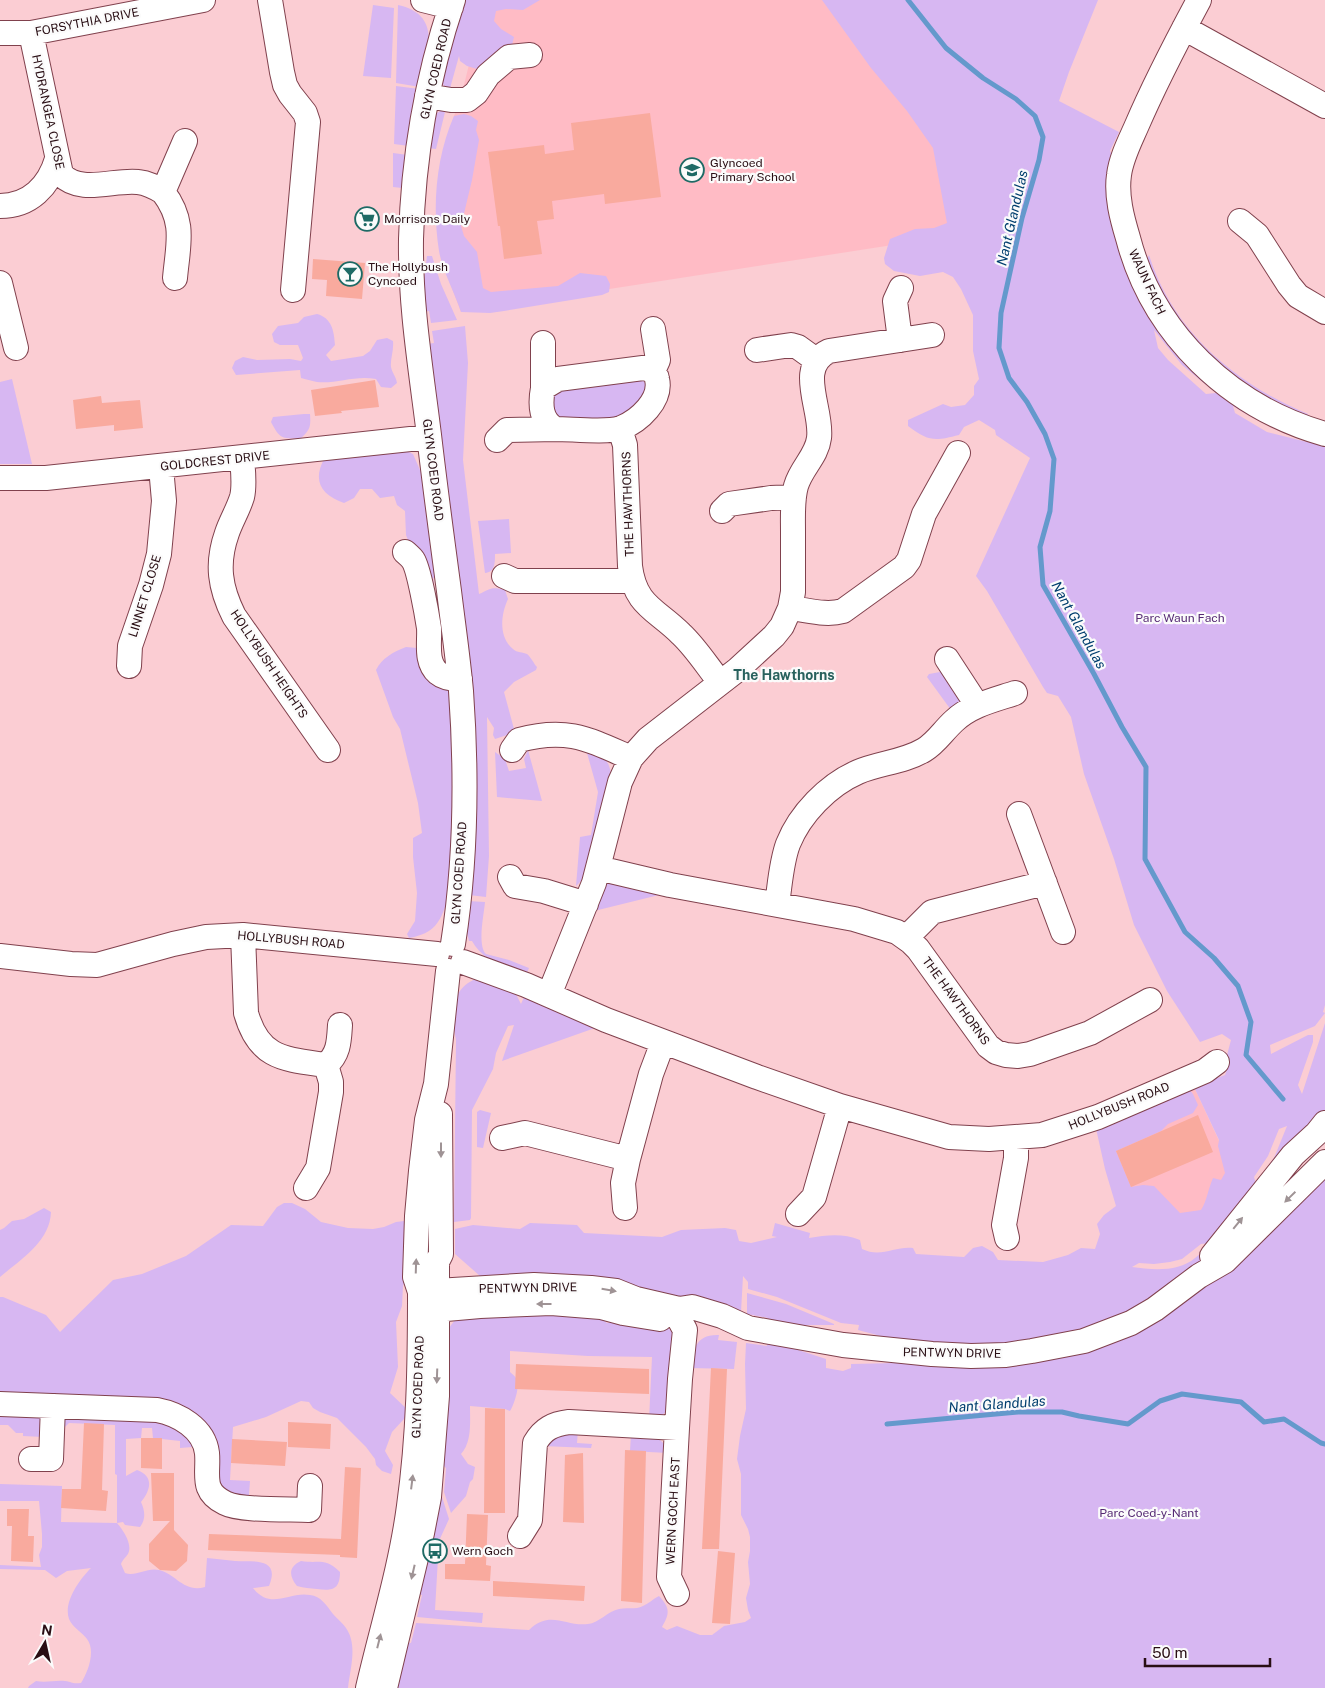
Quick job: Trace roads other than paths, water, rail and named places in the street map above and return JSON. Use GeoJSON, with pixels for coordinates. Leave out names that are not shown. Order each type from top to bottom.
{"type":"FeatureCollection","features":[{"type":"Feature","properties":{"kind":"street","name":"FORSYTHIA DRIVE"},"geometry":{"type":"LineString","coordinates":[[0,33],[31,33],[122,8],[203,0]]}},
{"type":"Feature","properties":{"kind":"street"},"geometry":{"type":"LineString","coordinates":[[270,0],[285,85],[306,113],[308,122],[293,290]]}},
{"type":"Feature","properties":{"kind":"street"},"geometry":{"type":"LineString","coordinates":[[423,0],[452,3]]}},
{"type":"Feature","properties":{"kind":"street","name":"WAUN FACH"},"geometry":{"type":"LineString","coordinates":[[1199,0],[1145,107],[1122,164],[1119,181],[1120,204],[1130,245],[1139,270],[1161,314],[1182,344],[1199,362],[1220,380],[1257,405],[1278,416],[1325,434]]}},
{"type":"Feature","properties":{"kind":"street","name":"GLYN COED ROAD"},"geometry":{"type":"LineString","coordinates":[[385,1688],[429,1497],[436,1405],[429,1301],[415,1277],[417,1216],[427,1120],[436,1084],[450,958],[458,906],[463,835],[464,779],[460,679],[414,311],[411,241],[413,196],[427,96],[452,3]]}},
{"type":"Feature","properties":{"kind":"street"},"geometry":{"type":"LineString","coordinates":[[1184,28],[1325,106]]}},
{"type":"Feature","properties":{"kind":"street","name":"HYDRANGEA CLOSE"},"geometry":{"type":"LineString","coordinates":[[31,33],[57,159],[61,174],[66,180],[89,185],[138,182],[151,185],[164,192]]}},
{"type":"Feature","properties":{"kind":"street"},"geometry":{"type":"LineString","coordinates":[[427,96],[460,101],[467,100],[476,92],[488,76],[509,57],[530,55]]}},
{"type":"Feature","properties":{"kind":"street"},"geometry":{"type":"LineString","coordinates":[[174,278],[179,225],[176,213],[164,192],[185,141]]}},
{"type":"Feature","properties":{"kind":"street"},"geometry":{"type":"LineString","coordinates":[[0,206],[16,204],[39,192],[53,173],[57,159]]}},
{"type":"Feature","properties":{"kind":"street"},"geometry":{"type":"LineString","coordinates":[[1240,221],[1257,235],[1298,296],[1325,312]]}},
{"type":"Feature","properties":{"kind":"street"},"geometry":{"type":"LineString","coordinates":[[0,283],[16,348]]}},
{"type":"Feature","properties":{"kind":"street"},"geometry":{"type":"LineString","coordinates":[[900,340],[895,301],[901,288]]}},
{"type":"Feature","properties":{"kind":"street"},"geometry":{"type":"LineString","coordinates":[[653,329],[658,360],[653,371]]}},
{"type":"Feature","properties":{"kind":"street"},"geometry":{"type":"LineString","coordinates":[[549,996],[586,904],[598,868],[620,782],[631,758],[648,739],[750,658],[774,636],[782,626],[790,608],[793,577],[794,497],[799,475],[813,454],[819,438],[812,380],[813,366],[816,360],[822,354],[830,351],[932,335]]}},
{"type":"Feature","properties":{"kind":"street"},"geometry":{"type":"LineString","coordinates":[[543,343],[542,415],[550,426],[556,429]]}},
{"type":"Feature","properties":{"kind":"street"},"geometry":{"type":"LineString","coordinates":[[757,350],[791,345],[798,347],[816,360]]}},
{"type":"Feature","properties":{"kind":"street"},"geometry":{"type":"LineString","coordinates":[[497,440],[506,430],[610,430],[620,428],[640,416],[654,400],[658,385],[657,376],[653,371],[643,368],[558,379],[543,388]]}},
{"type":"Feature","properties":{"kind":"street","name":"THE HAWTHORNS"},"geometry":{"type":"LineString","coordinates":[[620,428],[625,445],[632,580],[644,601],[682,635],[720,682]]}},
{"type":"Feature","properties":{"kind":"street","name":"GOLDCREST DRIVE"},"geometry":{"type":"LineString","coordinates":[[0,478],[46,478],[429,437]]}},
{"type":"Feature","properties":{"kind":"street"},"geometry":{"type":"LineString","coordinates":[[790,608],[825,613],[843,611],[904,567],[909,560],[924,514],[958,453]]}},
{"type":"Feature","properties":{"kind":"street","name":"HOLLYBUSH HEIGHTS"},"geometry":{"type":"LineString","coordinates":[[242,458],[242,496],[227,532],[222,550],[222,587],[234,616],[328,750]]}},
{"type":"Feature","properties":{"kind":"street","name":"LINNET CLOSE"},"geometry":{"type":"LineString","coordinates":[[129,666],[130,646],[151,585],[159,554],[164,501],[161,466]]}},
{"type":"Feature","properties":{"kind":"street"},"geometry":{"type":"LineString","coordinates":[[722,511],[729,504],[794,497]]}},
{"type":"Feature","properties":{"kind":"street"},"geometry":{"type":"LineString","coordinates":[[405,552],[414,561],[420,581],[428,623],[429,650],[432,665],[436,672],[443,676],[460,679]]}},
{"type":"Feature","properties":{"kind":"street"},"geometry":{"type":"LineString","coordinates":[[504,576],[515,581],[632,580]]}},
{"type":"Feature","properties":{"kind":"street"},"geometry":{"type":"LineString","coordinates":[[947,659],[977,705]]}},
{"type":"Feature","properties":{"kind":"street"},"geometry":{"type":"LineString","coordinates":[[777,904],[788,846],[804,816],[822,796],[845,779],[859,772],[922,751],[934,742],[954,721],[977,705],[1015,693]]}},
{"type":"Feature","properties":{"kind":"street"},"geometry":{"type":"LineString","coordinates":[[512,750],[519,740],[535,736],[566,734],[598,744],[631,758]]}},
{"type":"Feature","properties":{"kind":"street"},"geometry":{"type":"LineString","coordinates":[[1019,814],[1063,932]]}},
{"type":"Feature","properties":{"kind":"street","name":"THE HAWTHORNS"},"geometry":{"type":"LineString","coordinates":[[598,868],[670,885],[854,919],[897,932],[918,949],[988,1046],[996,1052],[1006,1055],[1030,1054],[1090,1033],[1150,1000]]}},
{"type":"Feature","properties":{"kind":"street"},"geometry":{"type":"LineString","coordinates":[[510,876],[515,886],[544,891],[586,904]]}},
{"type":"Feature","properties":{"kind":"street"},"geometry":{"type":"LineString","coordinates":[[906,938],[932,912],[1045,883]]}},
{"type":"Feature","properties":{"kind":"street"},"geometry":{"type":"LineString","coordinates":[[243,935],[246,1013],[249,1025],[262,1045],[272,1053],[286,1059],[326,1065],[333,1059],[338,1050],[340,1025]]}},
{"type":"Feature","properties":{"kind":"street","name":"HOLLYBUSH ROAD"},"geometry":{"type":"LineString","coordinates":[[0,956],[97,965],[206,937],[243,935],[450,958],[490,971],[606,1020],[757,1078],[840,1106],[948,1137],[989,1139],[1042,1135],[1082,1122],[1205,1071],[1217,1062]]}},
{"type":"Feature","properties":{"kind":"street"},"geometry":{"type":"LineString","coordinates":[[624,1208],[623,1182],[628,1159],[651,1074],[663,1042]]}},
{"type":"Feature","properties":{"kind":"street"},"geometry":{"type":"LineString","coordinates":[[306,1188],[318,1168],[332,1092],[326,1065]]}},
{"type":"Feature","properties":{"kind":"street","name":"GLYN COED ROAD"},"geometry":{"type":"LineString","coordinates":[[436,1084],[441,1124],[441,1254],[457,1282],[468,1289]]}},
{"type":"Feature","properties":{"kind":"street"},"geometry":{"type":"LineString","coordinates":[[798,1214],[814,1197],[840,1106]]}},
{"type":"Feature","properties":{"kind":"street","name":"PENTWYN DRIVE"},"geometry":{"type":"LineString","coordinates":[[1199,1276],[1215,1251],[1293,1155],[1325,1123]]}},
{"type":"Feature","properties":{"kind":"street"},"geometry":{"type":"LineString","coordinates":[[502,1138],[525,1134],[628,1159]]}},
{"type":"Feature","properties":{"kind":"street"},"geometry":{"type":"LineString","coordinates":[[1007,1238],[1004,1225],[1016,1158],[1016,1137]]}},
{"type":"Feature","properties":{"kind":"street","name":"PENTWYN DRIVE"},"geometry":{"type":"LineString","coordinates":[[429,1301],[468,1289],[534,1285],[591,1288],[616,1291],[721,1330],[748,1328],[843,1345],[894,1351],[971,1356],[1006,1355],[1056,1348],[1084,1341],[1131,1323],[1154,1309],[1199,1276],[1225,1261],[1325,1162]]}},
{"type":"Feature","properties":{"kind":"street","name":"GLYN COED ROAD"},"geometry":{"type":"LineString","coordinates":[[368,1688],[394,1582],[409,1507],[429,1301],[437,1262],[441,1254]]}},
{"type":"Feature","properties":{"kind":"street","name":"PENTWYN DRIVE"},"geometry":{"type":"LineString","coordinates":[[429,1301],[575,1305],[601,1307],[623,1313],[680,1316]]}},
{"type":"Feature","properties":{"kind":"street","name":"WERN GOCH EAST"},"geometry":{"type":"LineString","coordinates":[[677,1594],[669,1577],[680,1379],[685,1330],[680,1316]]}},
{"type":"Feature","properties":{"kind":"street"},"geometry":{"type":"LineString","coordinates":[[0,1404],[157,1410],[178,1416],[187,1422],[202,1439],[206,1450],[208,1485],[212,1494],[227,1504],[248,1508],[309,1510],[310,1486]]}},
{"type":"Feature","properties":{"kind":"street"},"geometry":{"type":"LineString","coordinates":[[31,1459],[51,1459],[53,1406]]}},
{"type":"Feature","properties":{"kind":"street"},"geometry":{"type":"LineString","coordinates":[[520,1536],[530,1520],[535,1443],[540,1434],[546,1429],[559,1423],[569,1422],[677,1428]]}},
{"type":"Feature","properties":{"kind":"waterway","name":"Nant Glandulas"},"geometry":{"type":"LineString","coordinates":[[908,0],[946,48],[983,78],[1016,99],[1035,116],[1043,137],[1039,160],[1022,218],[1001,313],[999,348],[1009,378],[1027,402],[1045,434],[1054,459],[1050,511],[1040,547],[1043,585],[1146,767],[1145,859],[1185,932],[1214,958],[1238,986],[1251,1022],[1246,1055],[1283,1099]]}},
{"type":"Feature","properties":{"kind":"waterway","name":"Nant Glandulas"},"geometry":{"type":"LineString","coordinates":[[887,1424],[1018,1412],[1062,1412],[1128,1424],[1160,1401],[1182,1394],[1241,1402],[1264,1422],[1284,1419],[1325,1444]]}},
{"type":"Feature","properties":{"kind":"place","name":"Glyncoed Primary School"},"geometry":{"type":"Point","coordinates":[692,170]}},
{"type":"Feature","properties":{"kind":"place","name":"Morrisons Daily"},"geometry":{"type":"Point","coordinates":[367,219]}},
{"type":"Feature","properties":{"kind":"place","name":"The Hollybush Cyncoed"},"geometry":{"type":"Point","coordinates":[350,274]}},
{"type":"Feature","properties":{"kind":"place","name":"Wern Goch"},"geometry":{"type":"Point","coordinates":[435,1551]}},
{"type":"Feature","properties":{"kind":"district","name":"The Hawthorns"},"geometry":{"type":"Point","coordinates":[784,675]}},
{"type":"Feature","properties":{"kind":"park label","name":"Parc Waun Fach"},"geometry":{"type":"Point","coordinates":[1180,618]}},
{"type":"Feature","properties":{"kind":"park label","name":"Parc Coed-y-Nant"},"geometry":{"type":"Point","coordinates":[1149,1513]}}]}
